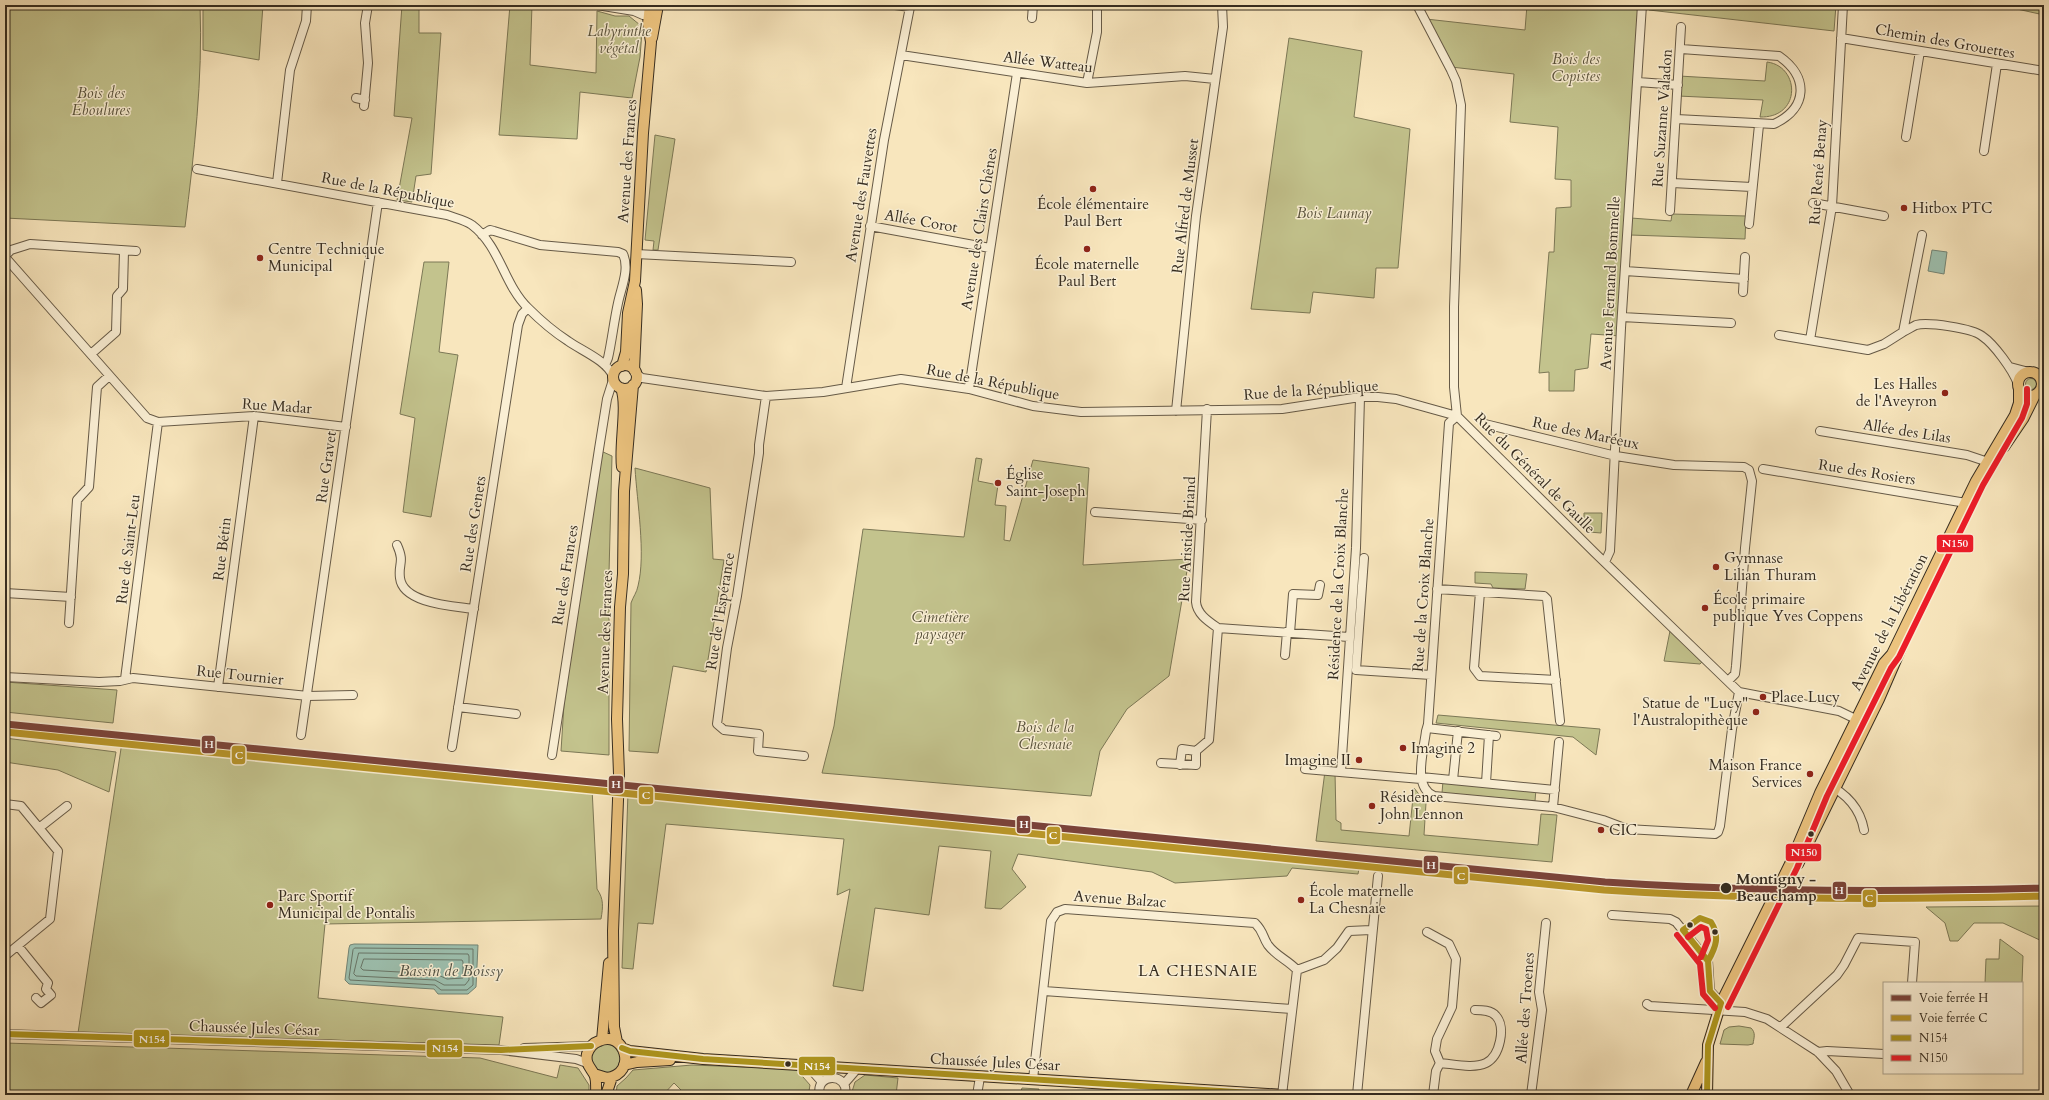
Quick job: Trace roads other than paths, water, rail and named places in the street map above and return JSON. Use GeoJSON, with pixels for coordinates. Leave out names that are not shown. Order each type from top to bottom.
{"type":"FeatureCollection","features":[{"type":"Feature","properties":{"kind":"main road","name":"Avenue des Frances"},"geometry":{"type":"LineString","coordinates":[[620,366],[626,352],[628,313],[634,282],[643,133],[653,10]]}},
{"type":"Feature","properties":{"kind":"main road","name":"Avenue des Frances"},"geometry":{"type":"LineString","coordinates":[[613,931],[619,790],[618,712],[624,491],[636,377],[637,304],[634,282]]}},
{"type":"Feature","properties":{"kind":"main road"},"geometry":{"type":"LineString","coordinates":[[620,366],[628,366],[636,377],[626,389],[620,388],[613,378],[614,372],[620,366]]}},
{"type":"Feature","properties":{"kind":"main road"},"geometry":{"type":"LineString","coordinates":[[2035,395],[2026,395],[2019,387],[2021,376],[2044,367]]}},
{"type":"Feature","properties":{"kind":"main road","name":"Avenue de la Libération"},"geometry":{"type":"LineString","coordinates":[[1791,871],[1835,788],[1896,664],[1906,634],[1977,491],[2043,384],[2040,377],[2031,372]]}},
{"type":"Feature","properties":{"kind":"main road","name":"Avenue de la Libération"},"geometry":{"type":"LineString","coordinates":[[1791,871],[1825,783],[1884,663],[1892,654],[1966,503],[2016,413],[2019,403],[2019,387]]}},
{"type":"Feature","properties":{"kind":"main road","name":"Avenue des Frances"},"geometry":{"type":"LineString","coordinates":[[620,388],[624,397],[620,449],[624,491]]}},
{"type":"Feature","properties":{"kind":"main road"},"geometry":{"type":"LineString","coordinates":[[1707,1095],[1709,1071],[1708,1045],[1720,1007],[1757,933],[1791,871]]}},
{"type":"Feature","properties":{"kind":"main road"},"geometry":{"type":"LineString","coordinates":[[602,1040],[613,931]]}},
{"type":"Feature","properties":{"kind":"main road"},"geometry":{"type":"LineString","coordinates":[[594,1074],[602,1078],[612,1077],[619,1073],[624,1065],[626,1056],[620,1045],[614,1027],[613,931]]}},
{"type":"Feature","properties":{"kind":"main road"},"geometry":{"type":"LineString","coordinates":[[596,1095],[594,1074],[587,1063],[587,1055],[591,1046],[602,1040],[610,1039],[620,1045]]}},
{"type":"Feature","properties":{"kind":"main road","name":"Chaussée Jules César"},"geometry":{"type":"LineString","coordinates":[[620,1045],[630,1051],[703,1059],[806,1064],[980,1077],[1284,1095]]}},
{"type":"Feature","properties":{"kind":"main road"},"geometry":{"type":"LineString","coordinates":[[1691,1095],[1708,1058]]}},
{"type":"Feature","properties":{"kind":"main road","name":"Chaussée Jules César"},"geometry":{"type":"LineString","coordinates":[[624,1065],[637,1062],[703,1059]]}},
{"type":"Feature","properties":{"kind":"main road"},"geometry":{"type":"LineString","coordinates":[[1700,1095],[1702,1073]]}},
{"type":"Feature","properties":{"kind":"main road"},"geometry":{"type":"LineString","coordinates":[[606,1095],[612,1077]]}},
{"type":"Feature","properties":{"kind":"street"},"geometry":{"type":"LineString","coordinates":[[277,183],[290,70],[306,21],[307,5]]}},
{"type":"Feature","properties":{"kind":"street"},"geometry":{"type":"LineString","coordinates":[[356,98],[364,103],[368,63],[365,23],[368,5]]}},
{"type":"Feature","properties":{"kind":"street"},"geometry":{"type":"LineString","coordinates":[[598,5],[634,11],[653,10]]}},
{"type":"Feature","properties":{"kind":"street","name":"Avenue des Fauvettes"},"geometry":{"type":"LineString","coordinates":[[846,388],[884,140],[910,7],[895,5]]}},
{"type":"Feature","properties":{"kind":"street"},"geometry":{"type":"LineString","coordinates":[[1032,18],[1033,5]]}},
{"type":"Feature","properties":{"kind":"street"},"geometry":{"type":"LineString","coordinates":[[1087,84],[1097,32],[1097,5]]}},
{"type":"Feature","properties":{"kind":"street","name":"Rue Alfred de Musset"},"geometry":{"type":"LineString","coordinates":[[1176,411],[1196,216],[1223,27],[1222,5]]}},
{"type":"Feature","properties":{"kind":"street","name":"Rue du Général de Gaulle"},"geometry":{"type":"LineString","coordinates":[[1417,5],[1456,81],[1461,105],[1454,315],[1454,388],[1457,416],[1739,692]]}},
{"type":"Feature","properties":{"kind":"street","name":"Avenue Fernand Bommelle"},"geometry":{"type":"LineString","coordinates":[[1605,562],[1610,551],[1622,317],[1642,5]]}},
{"type":"Feature","properties":{"kind":"street","name":"Rue René Benay"},"geometry":{"type":"LineString","coordinates":[[1810,340],[1832,206],[1843,5]]}},
{"type":"Feature","properties":{"kind":"street","name":"Rue Suzanne Valadon"},"geometry":{"type":"LineString","coordinates":[[1670,211],[1681,28]]}},
{"type":"Feature","properties":{"kind":"street","name":"Chemin des Grouettes"},"geometry":{"type":"LineString","coordinates":[[1841,38],[2044,72]]}},
{"type":"Feature","properties":{"kind":"street"},"geometry":{"type":"LineString","coordinates":[[1676,119],[1774,124],[1787,118],[1798,104],[1801,91],[1798,75],[1789,63],[1779,56],[1680,49]]}},
{"type":"Feature","properties":{"kind":"street"},"geometry":{"type":"LineString","coordinates":[[1906,137],[1920,51]]}},
{"type":"Feature","properties":{"kind":"street","name":"Allée Watteau"},"geometry":{"type":"LineString","coordinates":[[901,55],[1087,84],[1185,76],[1216,79]]}},
{"type":"Feature","properties":{"kind":"street"},"geometry":{"type":"LineString","coordinates":[[1984,151],[1997,64]]}},
{"type":"Feature","properties":{"kind":"street","name":"Avenue des Clairs Chênes"},"geometry":{"type":"LineString","coordinates":[[969,389],[1017,73]]}},
{"type":"Feature","properties":{"kind":"street"},"geometry":{"type":"LineString","coordinates":[[1638,82],[1678,85]]}},
{"type":"Feature","properties":{"kind":"street"},"geometry":{"type":"LineString","coordinates":[[1749,224],[1759,124]]}},
{"type":"Feature","properties":{"kind":"street","name":"Rue de la République"},"geometry":{"type":"LineString","coordinates":[[197,169],[452,217],[472,225],[490,245],[520,300],[567,340],[605,365],[613,378]]}},
{"type":"Feature","properties":{"kind":"street"},"geometry":{"type":"LineString","coordinates":[[1672,183],[1752,187]]}},
{"type":"Feature","properties":{"kind":"street","name":"Rue Gravet"},"geometry":{"type":"LineString","coordinates":[[301,735],[308,696],[378,202]]}},
{"type":"Feature","properties":{"kind":"street"},"geometry":{"type":"LineString","coordinates":[[1813,203],[1884,216]]}},
{"type":"Feature","properties":{"kind":"street","name":"Allée Corot"},"geometry":{"type":"LineString","coordinates":[[870,226],[990,248]]}},
{"type":"Feature","properties":{"kind":"street"},"geometry":{"type":"LineString","coordinates":[[482,235],[490,230],[540,245],[618,252],[623,254],[625,262],[624,282],[618,301],[608,358],[605,365]]}},
{"type":"Feature","properties":{"kind":"street"},"geometry":{"type":"LineString","coordinates":[[1902,332],[1922,235]]}},
{"type":"Feature","properties":{"kind":"street"},"geometry":{"type":"LineString","coordinates":[[136,252],[30,244],[12,250],[5,256],[147,418],[158,422]]}},
{"type":"Feature","properties":{"kind":"street"},"geometry":{"type":"LineString","coordinates":[[91,354],[116,332],[117,296],[123,289],[124,251]]}},
{"type":"Feature","properties":{"kind":"street"},"geometry":{"type":"LineString","coordinates":[[636,254],[791,262]]}},
{"type":"Feature","properties":{"kind":"street"},"geometry":{"type":"LineString","coordinates":[[1743,292],[1745,257]]}},
{"type":"Feature","properties":{"kind":"street"},"geometry":{"type":"LineString","coordinates":[[1625,272],[1744,279]]}},
{"type":"Feature","properties":{"kind":"street","name":"Rue des Genets"},"geometry":{"type":"LineString","coordinates":[[452,747],[518,325],[522,314],[528,308]]}},
{"type":"Feature","properties":{"kind":"street"},"geometry":{"type":"LineString","coordinates":[[1622,317],[1730,323]]}},
{"type":"Feature","properties":{"kind":"street"},"geometry":{"type":"LineString","coordinates":[[1779,335],[1868,350],[1884,344],[1902,332],[1917,325],[1932,325],[1975,332],[1983,336],[2010,368],[2019,387]]}},
{"type":"Feature","properties":{"kind":"street","name":"Rue de la République"},"geometry":{"type":"LineString","coordinates":[[605,365],[620,366]]}},
{"type":"Feature","properties":{"kind":"street"},"geometry":{"type":"LineString","coordinates":[[2010,368],[2031,372]]}},
{"type":"Feature","properties":{"kind":"street"},"geometry":{"type":"LineString","coordinates":[[70,623],[77,500],[89,487],[97,387],[109,376]]}},
{"type":"Feature","properties":{"kind":"street","name":"Rue de la République"},"geometry":{"type":"LineString","coordinates":[[636,377],[766,396],[802,395],[901,379],[969,389],[1019,404],[1081,412],[1282,409],[1360,397],[1396,399],[1457,416]]}},
{"type":"Feature","properties":{"kind":"street","name":"Rue des Frances"},"geometry":{"type":"LineString","coordinates":[[552,755],[607,399],[613,378]]}},
{"type":"Feature","properties":{"kind":"street"},"geometry":{"type":"LineString","coordinates":[[607,399],[612,393],[620,388]]}},
{"type":"Feature","properties":{"kind":"street","name":"Rue de l'Espérance"},"geometry":{"type":"LineString","coordinates":[[766,396],[758,445],[759,453],[737,596],[727,648],[717,724],[724,730],[759,734],[758,751],[804,756]]}},
{"type":"Feature","properties":{"kind":"street","name":"Résidence de la Croix Blanche"},"geometry":{"type":"LineString","coordinates":[[1341,772],[1356,548],[1360,397]]}},
{"type":"Feature","properties":{"kind":"street","name":"Rue Aristide Briand"},"geometry":{"type":"LineString","coordinates":[[1207,409],[1196,606],[1202,616],[1218,628]]}},
{"type":"Feature","properties":{"kind":"street","name":"Rue Madar"},"geometry":{"type":"LineString","coordinates":[[158,422],[254,416],[346,427]]}},
{"type":"Feature","properties":{"kind":"street","name":"Rue Bétin"},"geometry":{"type":"LineString","coordinates":[[218,687],[254,416]]}},
{"type":"Feature","properties":{"kind":"street","name":"Rue de la Croix Blanche"},"geometry":{"type":"LineString","coordinates":[[1421,778],[1427,728],[1449,423],[1457,416]]}},
{"type":"Feature","properties":{"kind":"street","name":"Rue de Saint-Leu"},"geometry":{"type":"LineString","coordinates":[[125,679],[158,422]]}},
{"type":"Feature","properties":{"kind":"street","name":"Rue des Maréeux"},"geometry":{"type":"LineString","coordinates":[[1485,424],[1616,456],[1682,465],[1744,467],[1752,475],[1736,666],[1735,674],[1728,681]]}},
{"type":"Feature","properties":{"kind":"street","name":"Allée des Lilas"},"geometry":{"type":"LineString","coordinates":[[1820,431],[1967,455],[1988,462]]}},
{"type":"Feature","properties":{"kind":"street","name":"Rue des Rosiers"},"geometry":{"type":"LineString","coordinates":[[1763,469],[1966,503]]}},
{"type":"Feature","properties":{"kind":"street"},"geometry":{"type":"LineString","coordinates":[[1095,512],[1202,520]]}},
{"type":"Feature","properties":{"kind":"street"},"geometry":{"type":"LineString","coordinates":[[397,545],[402,557],[400,578],[405,588],[414,597],[426,601],[474,609]]}},
{"type":"Feature","properties":{"kind":"street"},"geometry":{"type":"LineString","coordinates":[[1364,558],[1356,670],[1431,675]]}},
{"type":"Feature","properties":{"kind":"street"},"geometry":{"type":"LineString","coordinates":[[1285,655],[1293,594],[1318,595],[1320,585]]}},
{"type":"Feature","properties":{"kind":"street"},"geometry":{"type":"LineString","coordinates":[[1437,589],[1544,596],[1548,599],[1560,721]]}},
{"type":"Feature","properties":{"kind":"street"},"geometry":{"type":"LineString","coordinates":[[1480,592],[1474,668],[1476,673],[1480,676],[1556,680]]}},
{"type":"Feature","properties":{"kind":"street"},"geometry":{"type":"LineString","coordinates":[[5,593],[71,597]]}},
{"type":"Feature","properties":{"kind":"street"},"geometry":{"type":"LineString","coordinates":[[1180,764],[1182,749],[1196,750],[1209,740],[1218,628],[1349,637]]}},
{"type":"Feature","properties":{"kind":"street","name":"Rue Tournier"},"geometry":{"type":"LineString","coordinates":[[5,677],[99,682],[120,682],[125,679],[133,678],[308,696],[353,695]]}},
{"type":"Feature","properties":{"kind":"street"},"geometry":{"type":"LineString","coordinates":[[1421,778],[1424,789],[1434,796],[1553,807],[1602,820],[1627,829],[1712,834],[1718,832],[1724,798],[1735,706],[1739,692],[1839,711],[1866,724]]}},
{"type":"Feature","properties":{"kind":"street"},"geometry":{"type":"LineString","coordinates":[[458,707],[516,714]]}},
{"type":"Feature","properties":{"kind":"street"},"geometry":{"type":"LineString","coordinates":[[1427,728],[1493,735],[1486,784]]}},
{"type":"Feature","properties":{"kind":"street"},"geometry":{"type":"LineString","coordinates":[[1453,780],[1458,731]]}},
{"type":"Feature","properties":{"kind":"street"},"geometry":{"type":"LineString","coordinates":[[1553,807],[1559,742]]}},
{"type":"Feature","properties":{"kind":"street"},"geometry":{"type":"LineString","coordinates":[[1161,763],[1196,765],[1196,750]]}},
{"type":"Feature","properties":{"kind":"street"},"geometry":{"type":"LineString","coordinates":[[1305,769],[1453,780],[1555,790]]}},
{"type":"Feature","properties":{"kind":"street"},"geometry":{"type":"LineString","coordinates":[[1825,783],[1835,788],[1853,803],[1859,812],[1864,830]]}},
{"type":"Feature","properties":{"kind":"street"},"geometry":{"type":"LineString","coordinates":[[5,804],[21,806],[58,851],[50,919],[5,956]]}},
{"type":"Feature","properties":{"kind":"street"},"geometry":{"type":"LineString","coordinates":[[39,828],[67,806]]}},
{"type":"Feature","properties":{"kind":"street"},"geometry":{"type":"LineString","coordinates":[[1357,1095],[1371,930],[1378,876]]}},
{"type":"Feature","properties":{"kind":"street","name":"Avenue Balzac"},"geometry":{"type":"LineString","coordinates":[[1033,1080],[1051,921],[1057,912],[1066,909],[1255,923],[1262,930],[1267,944],[1280,958],[1292,965],[1297,970]]}},
{"type":"Feature","properties":{"kind":"street"},"geometry":{"type":"LineString","coordinates":[[1612,915],[1670,919],[1676,922],[1708,961],[1710,991],[1720,1007]]}},
{"type":"Feature","properties":{"kind":"street","name":"Allée des Troenes"},"geometry":{"type":"LineString","coordinates":[[1531,1095],[1542,1010],[1539,992],[1546,923]]}},
{"type":"Feature","properties":{"kind":"street"},"geometry":{"type":"LineString","coordinates":[[1284,1095],[1297,970],[1324,960],[1337,948],[1349,931],[1371,930]]}},
{"type":"Feature","properties":{"kind":"street"},"geometry":{"type":"LineString","coordinates":[[1427,932],[1449,944],[1456,959],[1452,1007],[1437,1039],[1434,1051],[1440,1063]]}},
{"type":"Feature","properties":{"kind":"street"},"geometry":{"type":"LineString","coordinates":[[1781,1027],[1837,975],[1858,938],[1915,942],[1912,982]]}},
{"type":"Feature","properties":{"kind":"street"},"geometry":{"type":"LineString","coordinates":[[18,946],[48,983],[46,989],[51,995],[41,1003],[36,998]]}},
{"type":"Feature","properties":{"kind":"street"},"geometry":{"type":"LineString","coordinates":[[1044,990],[1292,1009]]}},
{"type":"Feature","properties":{"kind":"street"},"geometry":{"type":"LineString","coordinates":[[1647,1004],[1650,1006],[1720,1007],[1759,1015],[1781,1027],[1818,1052],[1836,1071],[1850,1095]]}},
{"type":"Feature","properties":{"kind":"street"},"geometry":{"type":"LineString","coordinates":[[1440,1063],[1476,1065],[1486,1064],[1494,1058],[1498,1050],[1501,1030],[1496,1016],[1490,1011],[1475,1010]]}},
{"type":"Feature","properties":{"kind":"street","name":"Chaussée Jules César"},"geometry":{"type":"LineString","coordinates":[[5,1034],[501,1050],[576,1058],[587,1063]]}},
{"type":"Feature","properties":{"kind":"street","name":"Chaussée Jules César"},"geometry":{"type":"LineString","coordinates":[[501,1050],[591,1046]]}},
{"type":"Feature","properties":{"kind":"street"},"geometry":{"type":"LineString","coordinates":[[1818,1052],[1827,1051],[1883,1054]]}},
{"type":"Feature","properties":{"kind":"street"},"geometry":{"type":"LineString","coordinates":[[1433,1095],[1436,1071],[1440,1063]]}},
{"type":"Feature","properties":{"kind":"street"},"geometry":{"type":"LineString","coordinates":[[806,1064],[822,1082]]}},
{"type":"Feature","properties":{"kind":"street"},"geometry":{"type":"LineString","coordinates":[[845,1095],[844,1084],[857,1069]]}},
{"type":"Feature","properties":{"kind":"street"},"geometry":{"type":"LineString","coordinates":[[818,1094],[822,1082],[825,1079],[834,1077],[844,1084]]}},
{"type":"Feature","properties":{"kind":"street"},"geometry":{"type":"LineString","coordinates":[[977,1095],[980,1077]]}},
{"type":"Feature","properties":{"kind":"water"},"geometry":{"type":"Polygon","coordinates":[[[1932,250],[1947,252],[1944,274],[1928,271],[1932,250]]]}},
{"type":"Feature","properties":{"kind":"water","name":"Bassin de Boissy"},"geometry":{"type":"Polygon","coordinates":[[[350,945],[478,945],[476,987],[468,994],[438,994],[434,989],[349,984],[345,980],[349,948],[350,945]]]}},
{"type":"Feature","properties":{"kind":"rail line","name":"H"},"geometry":{"type":"LineString","coordinates":[[5,724],[1605,882],[1715,888],[1824,890],[2044,888]]}},
{"type":"Feature","properties":{"kind":"rail line","name":"C"},"geometry":{"type":"LineString","coordinates":[[5,732],[1604,890],[1714,896],[1824,898],[2044,896]]}},
{"type":"Feature","properties":{"kind":"place","name":"École élémentaire Paul Bert"},"geometry":{"type":"Point","coordinates":[1093,189]}},
{"type":"Feature","properties":{"kind":"place","name":"Hitbox PTC"},"geometry":{"type":"Point","coordinates":[1904,208]}},
{"type":"Feature","properties":{"kind":"place","name":"École maternelle Paul Bert"},"geometry":{"type":"Point","coordinates":[1087,249]}},
{"type":"Feature","properties":{"kind":"place","name":"Centre Technique Municipal"},"geometry":{"type":"Point","coordinates":[260,258]}},
{"type":"Feature","properties":{"kind":"place","name":"Les Halles de l'Aveyron"},"geometry":{"type":"Point","coordinates":[1945,393]}},
{"type":"Feature","properties":{"kind":"place","name":"Église Saint-Joseph"},"geometry":{"type":"Point","coordinates":[998,483]}},
{"type":"Feature","properties":{"kind":"place","name":"Gymnase Lilian Thuram"},"geometry":{"type":"Point","coordinates":[1716,567]}},
{"type":"Feature","properties":{"kind":"place","name":"École primaire publique Yves Coppens"},"geometry":{"type":"Point","coordinates":[1705,608]}},
{"type":"Feature","properties":{"kind":"place","name":"Place Lucy"},"geometry":{"type":"Point","coordinates":[1763,697]}},
{"type":"Feature","properties":{"kind":"place","name":"Statue de \"Lucy\" l'Australopithèque"},"geometry":{"type":"Point","coordinates":[1756,712]}},
{"type":"Feature","properties":{"kind":"place","name":"Imagine 2"},"geometry":{"type":"Point","coordinates":[1403,748]}},
{"type":"Feature","properties":{"kind":"place","name":"Imagine II"},"geometry":{"type":"Point","coordinates":[1359,760]}},
{"type":"Feature","properties":{"kind":"place","name":"Maison France Services"},"geometry":{"type":"Point","coordinates":[1810,774]}},
{"type":"Feature","properties":{"kind":"place","name":"Résidence John Lennon"},"geometry":{"type":"Point","coordinates":[1372,806]}},
{"type":"Feature","properties":{"kind":"place","name":"CIC"},"geometry":{"type":"Point","coordinates":[1601,830]}},
{"type":"Feature","properties":{"kind":"place","name":"Montigny - Beauchamp"},"geometry":{"type":"Point","coordinates":[1726,888]}},
{"type":"Feature","properties":{"kind":"place","name":"École maternelle La Chesnaie"},"geometry":{"type":"Point","coordinates":[1301,900]}},
{"type":"Feature","properties":{"kind":"place","name":"Parc Sportif Municipal de Pontalis"},"geometry":{"type":"Point","coordinates":[270,905]}},
{"type":"Feature","properties":{"kind":"district","name":"LA CHESNAIE"},"geometry":{"type":"Point","coordinates":[1198,970]}},
{"type":"Feature","properties":{"kind":"park label","name":"Labyrinthe végétal"},"geometry":{"type":"Point","coordinates":[619,40]}},
{"type":"Feature","properties":{"kind":"park label","name":"Bois des Copistes"},"geometry":{"type":"Point","coordinates":[1576,68]}},
{"type":"Feature","properties":{"kind":"park label","name":"Bois des Éboulures"},"geometry":{"type":"Point","coordinates":[101,102]}},
{"type":"Feature","properties":{"kind":"park label","name":"Bois Launay"},"geometry":{"type":"Point","coordinates":[1334,213]}},
{"type":"Feature","properties":{"kind":"park label","name":"Cimetière paysager"},"geometry":{"type":"Point","coordinates":[940,626]}},
{"type":"Feature","properties":{"kind":"park label","name":"Bois de la Chesnaie"},"geometry":{"type":"Point","coordinates":[1045,736]}}]}
